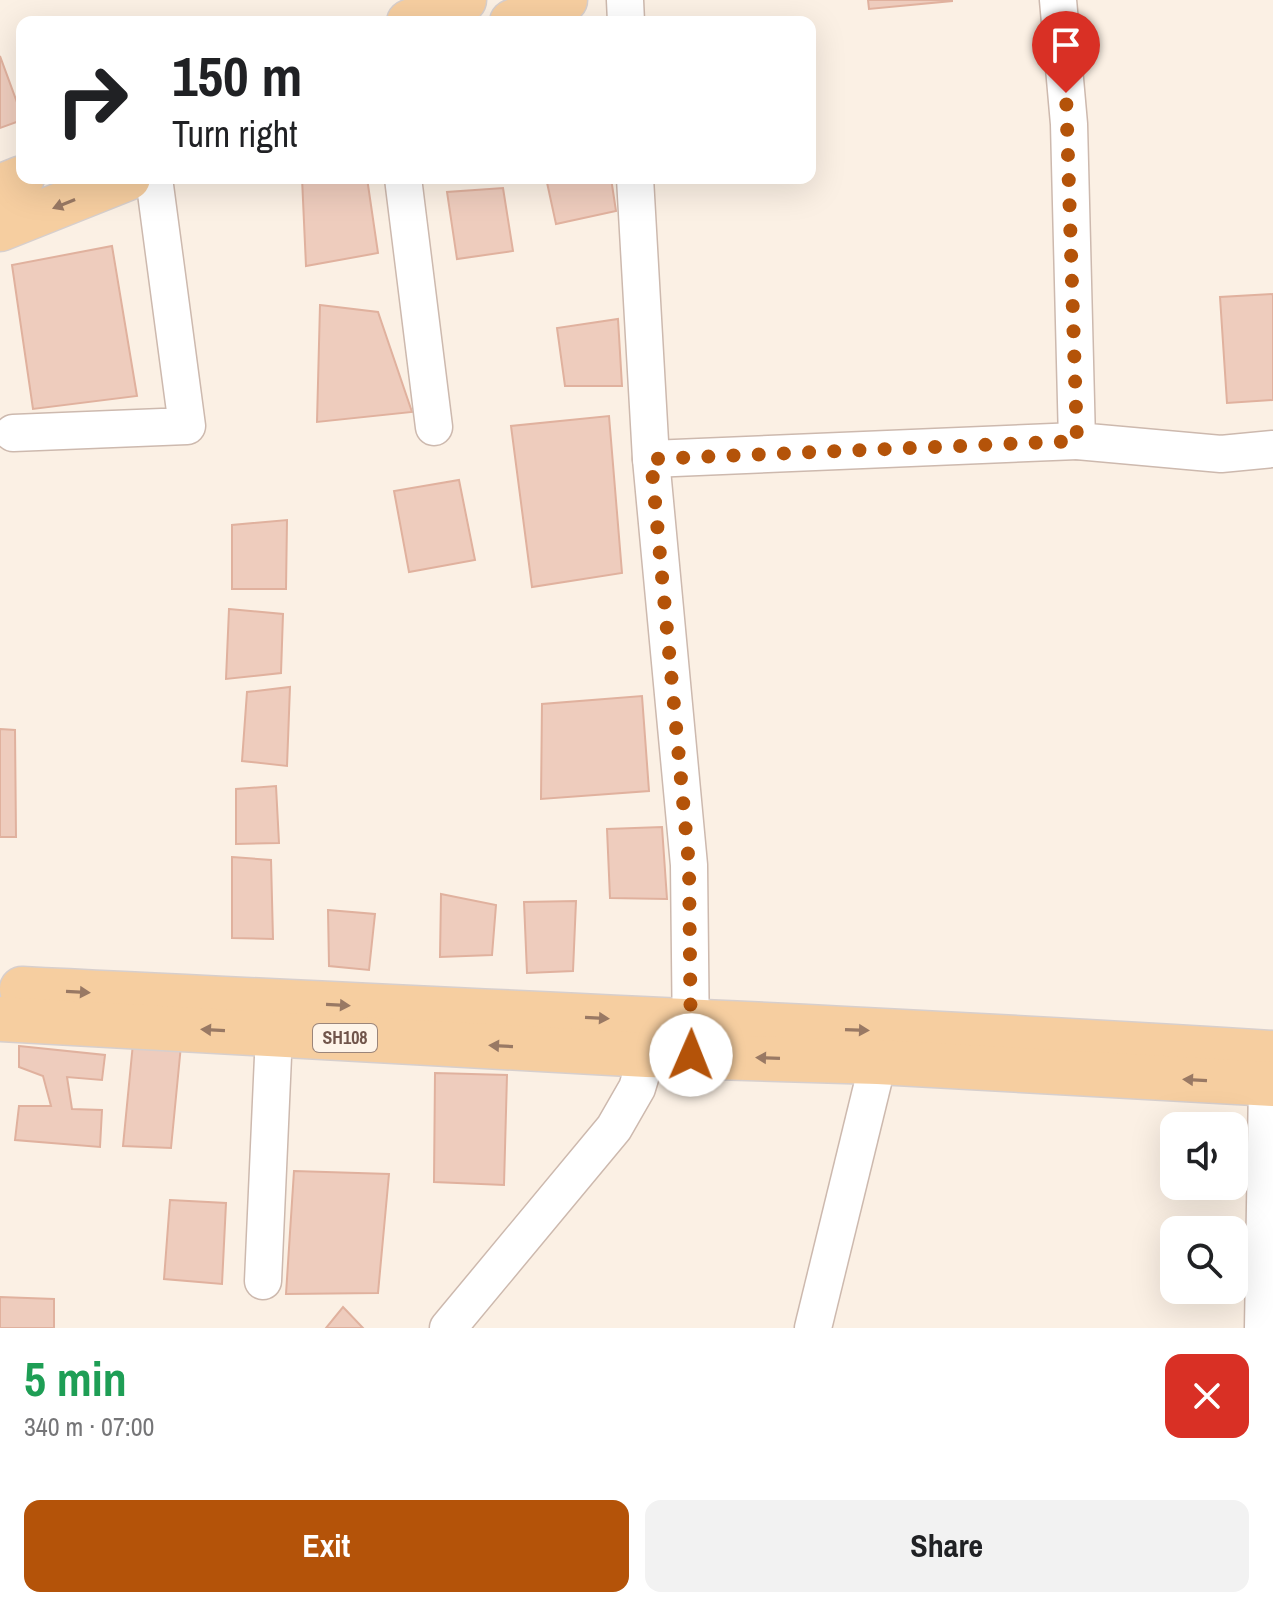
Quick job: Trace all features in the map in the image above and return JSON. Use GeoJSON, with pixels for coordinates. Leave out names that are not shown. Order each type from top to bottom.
{"type":"FeatureCollection","features":[{"type":"Feature","properties":{"kind":"main road"},"geometry":{"type":"LineString","coordinates":[[424,16],[464,0]]}},
{"type":"Feature","properties":{"kind":"main road"},"geometry":{"type":"LineString","coordinates":[[526,16],[565,0]]}},
{"type":"Feature","properties":{"kind":"main road"},"geometry":{"type":"LineString","coordinates":[[0,229],[113,184]]}},
{"type":"Feature","properties":{"kind":"main road"},"geometry":{"type":"LineString","coordinates":[[0,988],[691,1039],[972,1034],[1271,1074]]}},
{"type":"Feature","properties":{"kind":"main road","name":"SH108"},"geometry":{"type":"LineString","coordinates":[[0,1019],[647,1055],[691,1039],[878,1062],[1271,1074]]}},
{"type":"Feature","properties":{"kind":"street"},"geometry":{"type":"LineString","coordinates":[[1058,0],[1069,124],[1077,441]]}},
{"type":"Feature","properties":{"kind":"street"},"geometry":{"type":"LineString","coordinates":[[13,433],[187,426],[155,184]]}},
{"type":"Feature","properties":{"kind":"street"},"geometry":{"type":"LineString","coordinates":[[404,184],[434,427]]}},
{"type":"Feature","properties":{"kind":"street"},"geometry":{"type":"LineString","coordinates":[[635,184],[651,459],[689,865],[691,1039]]}},
{"type":"Feature","properties":{"kind":"street"},"geometry":{"type":"LineString","coordinates":[[651,459],[1077,441],[1221,454],[1273,449]]}},
{"type":"Feature","properties":{"kind":"street"},"geometry":{"type":"LineString","coordinates":[[263,1281],[274,1034]]}},
{"type":"Feature","properties":{"kind":"street"},"geometry":{"type":"LineString","coordinates":[[448,1328],[614,1128],[637,1088],[647,1055]]}},
{"type":"Feature","properties":{"kind":"street"},"geometry":{"type":"LineString","coordinates":[[813,1328],[878,1062]]}},
{"type":"Feature","properties":{"kind":"street"},"geometry":{"type":"LineString","coordinates":[[1263,1328],[1271,1074]]}},
{"type":"Feature","properties":{"kind":"building"},"geometry":{"type":"Polygon","coordinates":[[[868,0],[952,0],[952,1],[869,9],[868,0]]]}},
{"type":"Feature","properties":{"kind":"building"},"geometry":{"type":"Polygon","coordinates":[[[0,56],[16,100],[16,122],[0,128],[0,56]]]}},
{"type":"Feature","properties":{"kind":"building"},"geometry":{"type":"Polygon","coordinates":[[[302,184],[368,184],[378,253],[306,266],[302,184]]]}},
{"type":"Feature","properties":{"kind":"building"},"geometry":{"type":"Polygon","coordinates":[[[547,184],[612,184],[616,211],[556,224],[547,184]]]}},
{"type":"Feature","properties":{"kind":"building"},"geometry":{"type":"Polygon","coordinates":[[[503,188],[513,251],[457,259],[447,192],[503,188]]]}},
{"type":"Feature","properties":{"kind":"building"},"geometry":{"type":"Polygon","coordinates":[[[112,246],[137,396],[33,409],[12,265],[112,246]]]}},
{"type":"Feature","properties":{"kind":"building"},"geometry":{"type":"Polygon","coordinates":[[[1273,294],[1273,400],[1227,403],[1220,297],[1273,294]]]}},
{"type":"Feature","properties":{"kind":"building"},"geometry":{"type":"Polygon","coordinates":[[[320,305],[378,312],[412,412],[317,422],[320,305]]]}},
{"type":"Feature","properties":{"kind":"building"},"geometry":{"type":"Polygon","coordinates":[[[618,319],[622,386],[565,386],[557,328],[618,319]]]}},
{"type":"Feature","properties":{"kind":"building"},"geometry":{"type":"Polygon","coordinates":[[[609,416],[622,573],[532,587],[511,426],[609,416]]]}},
{"type":"Feature","properties":{"kind":"building"},"geometry":{"type":"Polygon","coordinates":[[[459,480],[475,560],[409,572],[394,491],[459,480]]]}},
{"type":"Feature","properties":{"kind":"building"},"geometry":{"type":"Polygon","coordinates":[[[287,520],[286,589],[232,589],[232,525],[287,520]]]}},
{"type":"Feature","properties":{"kind":"building"},"geometry":{"type":"Polygon","coordinates":[[[229,609],[283,614],[281,673],[226,679],[229,609]]]}},
{"type":"Feature","properties":{"kind":"building"},"geometry":{"type":"Polygon","coordinates":[[[290,687],[287,766],[242,761],[247,692],[290,687]]]}},
{"type":"Feature","properties":{"kind":"building"},"geometry":{"type":"Polygon","coordinates":[[[642,696],[649,791],[541,799],[542,704],[642,696]]]}},
{"type":"Feature","properties":{"kind":"building"},"geometry":{"type":"Polygon","coordinates":[[[0,729],[15,730],[16,837],[0,837],[0,729]]]}},
{"type":"Feature","properties":{"kind":"building"},"geometry":{"type":"Polygon","coordinates":[[[276,786],[279,843],[236,844],[236,789],[276,786]]]}},
{"type":"Feature","properties":{"kind":"building"},"geometry":{"type":"Polygon","coordinates":[[[662,827],[667,899],[610,898],[607,829],[662,827]]]}},
{"type":"Feature","properties":{"kind":"building"},"geometry":{"type":"Polygon","coordinates":[[[232,857],[271,860],[273,939],[232,938],[232,857]]]}},
{"type":"Feature","properties":{"kind":"building"},"geometry":{"type":"Polygon","coordinates":[[[441,894],[496,905],[492,955],[440,957],[441,894]]]}},
{"type":"Feature","properties":{"kind":"building"},"geometry":{"type":"Polygon","coordinates":[[[576,901],[573,971],[527,973],[524,902],[576,901]]]}},
{"type":"Feature","properties":{"kind":"building"},"geometry":{"type":"Polygon","coordinates":[[[328,910],[375,914],[369,970],[329,966],[328,910]]]}},
{"type":"Feature","properties":{"kind":"building"},"geometry":{"type":"Polygon","coordinates":[[[134,1033],[182,1035],[171,1148],[123,1146],[134,1033]]]}},
{"type":"Feature","properties":{"kind":"building"},"geometry":{"type":"Polygon","coordinates":[[[19,1046],[105,1055],[102,1080],[67,1077],[72,1109],[102,1110],[100,1147],[15,1140],[19,1106],[51,1106],[43,1076],[19,1067],[19,1046]]]}},
{"type":"Feature","properties":{"kind":"building"},"geometry":{"type":"Polygon","coordinates":[[[435,1073],[507,1075],[504,1185],[434,1182],[435,1073]]]}},
{"type":"Feature","properties":{"kind":"building"},"geometry":{"type":"Polygon","coordinates":[[[294,1171],[389,1174],[378,1293],[286,1294],[294,1171]]]}},
{"type":"Feature","properties":{"kind":"building"},"geometry":{"type":"Polygon","coordinates":[[[170,1200],[226,1203],[222,1284],[164,1279],[170,1200]]]}},
{"type":"Feature","properties":{"kind":"building"},"geometry":{"type":"Polygon","coordinates":[[[0,1297],[54,1299],[54,1328],[0,1328],[0,1297]]]}},
{"type":"Feature","properties":{"kind":"building"},"geometry":{"type":"Polygon","coordinates":[[[343,1307],[363,1328],[326,1328],[343,1307]]]}},
{"type":"Feature","properties":{"kind":"route"},"geometry":{"type":"LineString","coordinates":[[691,1055],[689,865],[651,459],[1077,441],[1066,93]]}}]}
